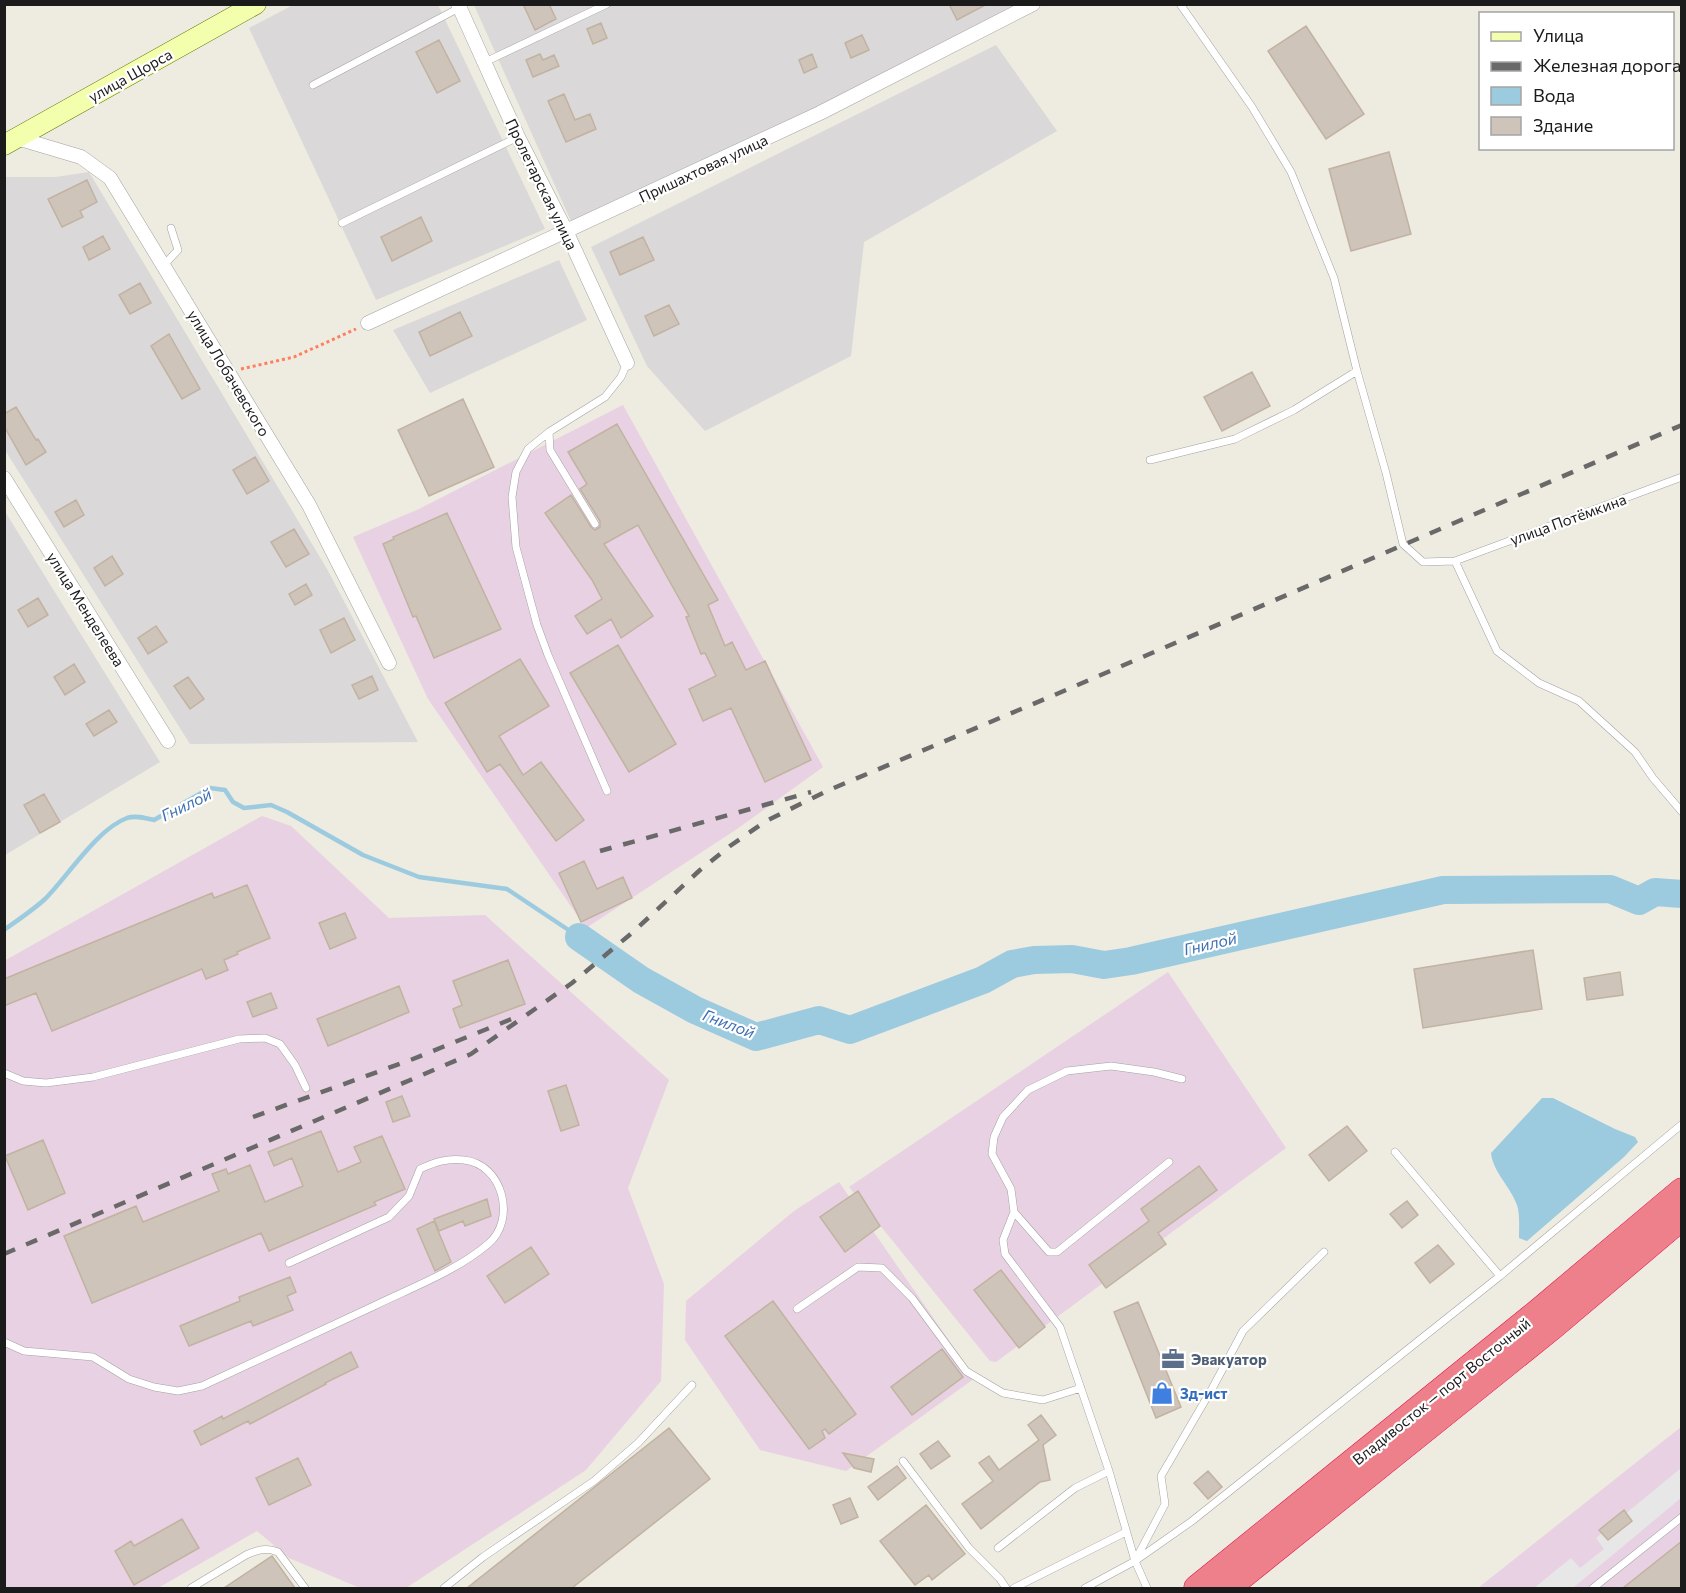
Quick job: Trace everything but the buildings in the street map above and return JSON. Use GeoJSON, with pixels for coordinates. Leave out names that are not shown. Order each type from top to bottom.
{"type":"FeatureCollection","features":[{"type":"Feature","properties":{"kind":"highway","name":"Владивосток — порт Восточный"},"geometry":{"type":"LineString","coordinates":[[1197,1588],[1538,1313],[1682,1191]]}},
{"type":"Feature","properties":{"kind":"highway","name":"Владивосток — порт Восточный"},"geometry":{"type":"LineString","coordinates":[[1227,1588],[1553,1326],[1682,1217]]}},
{"type":"Feature","properties":{"kind":"highway"},"geometry":{"type":"LineString","coordinates":[[1251,1588],[1342,1512],[1365,1478]]}},
{"type":"Feature","properties":{"kind":"main road","name":"улица Щорса"},"geometry":{"type":"LineString","coordinates":[[11,142],[256,4]]}},
{"type":"Feature","properties":{"kind":"street","name":"Пришахтовая улица"},"geometry":{"type":"LineString","coordinates":[[368,323],[820,113],[1033,4]]}},
{"type":"Feature","properties":{"kind":"street","name":"Пролетарская улица"},"geometry":{"type":"LineString","coordinates":[[458,6],[627,363]]}},
{"type":"Feature","properties":{"kind":"street","name":"улица Лобачевского"},"geometry":{"type":"LineString","coordinates":[[11,142],[81,157],[110,178],[309,505],[388,663]]}},
{"type":"Feature","properties":{"kind":"street","name":"улица Менделеева"},"geometry":{"type":"LineString","coordinates":[[4,478],[168,741]]}},
{"type":"Feature","properties":{"kind":"lane"},"geometry":{"type":"LineString","coordinates":[[483,63],[607,4]]}},
{"type":"Feature","properties":{"kind":"lane"},"geometry":{"type":"LineString","coordinates":[[1180,4],[1252,107],[1291,172],[1334,278],[1403,544],[1423,561],[1455,561],[1497,651],[1539,683],[1579,700],[1635,752],[1653,778],[1682,812]]}},
{"type":"Feature","properties":{"kind":"lane"},"geometry":{"type":"LineString","coordinates":[[313,85],[458,6]]}},
{"type":"Feature","properties":{"kind":"lane"},"geometry":{"type":"LineString","coordinates":[[342,223],[518,136]]}},
{"type":"Feature","properties":{"kind":"lane"},"geometry":{"type":"LineString","coordinates":[[163,266],[178,250],[171,228]]}},
{"type":"Feature","properties":{"kind":"lane"},"geometry":{"type":"LineString","coordinates":[[607,791],[548,656],[516,547],[512,497],[516,472],[528,449],[549,432],[605,397],[621,377],[627,363]]}},
{"type":"Feature","properties":{"kind":"lane"},"geometry":{"type":"LineString","coordinates":[[1150,460],[1235,439],[1294,410],[1357,371]]}},
{"type":"Feature","properties":{"kind":"lane"},"geometry":{"type":"LineString","coordinates":[[549,432],[550,450],[595,524]]}},
{"type":"Feature","properties":{"kind":"lane","name":"улица Потёмкина"},"geometry":{"type":"LineString","coordinates":[[1455,561],[1682,477]]}},
{"type":"Feature","properties":{"kind":"lane"},"geometry":{"type":"LineString","coordinates":[[4,1073],[23,1081],[46,1083],[93,1077],[239,1039],[265,1038],[280,1044],[295,1065],[306,1088]]}},
{"type":"Feature","properties":{"kind":"lane"},"geometry":{"type":"LineString","coordinates":[[1146,1588],[1135,1561],[1109,1471],[1060,1327],[1005,1254],[1003,1240],[1014,1212],[1011,1189],[992,1154],[994,1137],[1003,1117],[1028,1090],[1067,1071],[1111,1066],[1154,1072],[1182,1079]]}},
{"type":"Feature","properties":{"kind":"lane"},"geometry":{"type":"LineString","coordinates":[[1085,1588],[1135,1561],[1192,1521],[1500,1276],[1681,1125]]}},
{"type":"Feature","properties":{"kind":"lane"},"geometry":{"type":"LineString","coordinates":[[1395,1152],[1500,1276]]}},
{"type":"Feature","properties":{"kind":"lane"},"geometry":{"type":"LineString","coordinates":[[4,1342],[24,1351],[93,1358],[129,1378],[154,1388],[178,1391],[202,1386],[442,1274],[488,1244],[500,1231],[504,1213],[501,1189],[486,1169],[466,1160],[443,1159],[420,1169],[409,1196],[389,1217],[289,1263]]}},
{"type":"Feature","properties":{"kind":"lane"},"geometry":{"type":"LineString","coordinates":[[1014,1212],[1049,1252],[1057,1252],[1169,1162]]}},
{"type":"Feature","properties":{"kind":"lane"},"geometry":{"type":"LineString","coordinates":[[1135,1561],[1165,1504],[1161,1476],[1243,1331],[1324,1252]]}},
{"type":"Feature","properties":{"kind":"lane"},"geometry":{"type":"LineString","coordinates":[[796,1309],[858,1268],[882,1268],[912,1298],[966,1371],[1003,1393],[1043,1400],[1081,1388]]}},
{"type":"Feature","properties":{"kind":"lane"},"geometry":{"type":"LineString","coordinates":[[444,1588],[483,1557],[594,1481],[638,1443],[692,1385]]}},
{"type":"Feature","properties":{"kind":"lane"},"geometry":{"type":"LineString","coordinates":[[903,1461],[969,1548],[1006,1588]]}},
{"type":"Feature","properties":{"kind":"lane"},"geometry":{"type":"LineString","coordinates":[[998,1548],[1075,1488],[1109,1471]]}},
{"type":"Feature","properties":{"kind":"lane"},"geometry":{"type":"LineString","coordinates":[[1593,1588],[1682,1517]]}},
{"type":"Feature","properties":{"kind":"lane"},"geometry":{"type":"LineString","coordinates":[[1014,1588],[1126,1532]]}},
{"type":"Feature","properties":{"kind":"lane"},"geometry":{"type":"LineString","coordinates":[[191,1588],[246,1555],[265,1549],[278,1552],[305,1588]]}},
{"type":"Feature","properties":{"kind":"path"},"geometry":{"type":"LineString","coordinates":[[229,373],[247,366],[294,357],[368,323]]}},
{"type":"Feature","properties":{"kind":"shaded area"},"geometry":{"type":"Polygon","coordinates":[[[293,5],[438,5],[545,229],[376,300],[249,28],[293,5]]]}},
{"type":"Feature","properties":{"kind":"shaded area"},"geometry":{"type":"Polygon","coordinates":[[[474,5],[1020,5],[575,230],[474,5]]]}},
{"type":"Feature","properties":{"kind":"shaded area"},"geometry":{"type":"Polygon","coordinates":[[[996,45],[1057,131],[864,242],[851,356],[705,431],[647,366],[591,247],[996,45]]]}},
{"type":"Feature","properties":{"kind":"shaded area"},"geometry":{"type":"Polygon","coordinates":[[[89,172],[327,569],[418,742],[190,744],[5,450],[5,177],[56,177],[89,172]]]}},
{"type":"Feature","properties":{"kind":"shaded area"},"geometry":{"type":"Polygon","coordinates":[[[559,260],[587,320],[430,393],[393,330],[559,260]]]}},
{"type":"Feature","properties":{"kind":"shaded area"},"geometry":{"type":"Polygon","coordinates":[[[623,405],[823,767],[737,829],[586,928],[428,699],[353,537],[419,509],[623,405]]]}},
{"type":"Feature","properties":{"kind":"shaded area"},"geometry":{"type":"Polygon","coordinates":[[[4,510],[160,762],[5,855],[4,855],[4,510]]]}},
{"type":"Feature","properties":{"kind":"shaded area"},"geometry":{"type":"Polygon","coordinates":[[[262,816],[291,826],[389,918],[485,915],[669,1080],[628,1188],[664,1284],[661,1381],[586,1470],[406,1588],[360,1588],[289,1558],[257,1531],[158,1588],[5,1588],[4,961],[262,816]]]}},
{"type":"Feature","properties":{"kind":"shaded area"},"geometry":{"type":"Polygon","coordinates":[[[1168,972],[1286,1148],[996,1362],[990,1361],[849,1187],[1168,972]]]}},
{"type":"Feature","properties":{"kind":"shaded area"},"geometry":{"type":"Polygon","coordinates":[[[839,1182],[975,1378],[846,1471],[760,1450],[685,1340],[686,1301],[794,1211],[839,1182]]]}},
{"type":"Feature","properties":{"kind":"shaded area"},"geometry":{"type":"Polygon","coordinates":[[[1681,1427],[1681,1588],[1478,1588],[1638,1461],[1681,1427]]]}},
{"type":"Feature","properties":{"kind":"shaded area"},"geometry":{"type":"Polygon","coordinates":[[[1681,1468],[1681,1498],[1573,1588],[1534,1588],[1571,1558],[1580,1568],[1604,1549],[1596,1538],[1681,1468]]]}},
{"type":"Feature","properties":{"kind":"water"},"geometry":{"type":"Polygon","coordinates":[[[1542,1098],[1553,1098],[1635,1137],[1638,1142],[1624,1157],[1527,1241],[1519,1238],[1517,1205],[1498,1173],[1491,1153],[1542,1098]]]}},
{"type":"Feature","properties":{"kind":"waterway","name":"Гнилой"},"geometry":{"type":"LineString","coordinates":[[4,930],[45,899],[94,842],[116,824],[134,817],[154,820],[210,788],[225,790],[233,802],[244,808],[271,805],[363,855],[419,877],[507,889],[579,937]]}},
{"type":"Feature","properties":{"kind":"waterway","name":"Гнилой"},"geometry":{"type":"LineString","coordinates":[[579,937],[641,980],[695,1010],[756,1037],[819,1020],[850,1030],[983,980],[1012,964],[1034,960],[1072,959],[1104,965],[1131,961],[1443,890],[1610,889],[1639,901],[1655,892],[1682,894]]}},
{"type":"Feature","properties":{"kind":"railway"},"geometry":{"type":"LineString","coordinates":[[4,1254],[471,1054],[572,983],[633,932],[700,870],[766,821],[829,790],[1682,425]]}},
{"type":"Feature","properties":{"kind":"railway"},"geometry":{"type":"LineString","coordinates":[[600,851],[811,792]]}},
{"type":"Feature","properties":{"kind":"railway"},"geometry":{"type":"LineString","coordinates":[[253,1117],[413,1059],[514,1018]]}},
{"type":"Feature","properties":{"kind":"place","name":"Эвакуатор"},"geometry":{"type":"Point","coordinates":[1173,1359]}},
{"type":"Feature","properties":{"kind":"place","name":"3д-ист"},"geometry":{"type":"Point","coordinates":[1162,1393]}}]}
